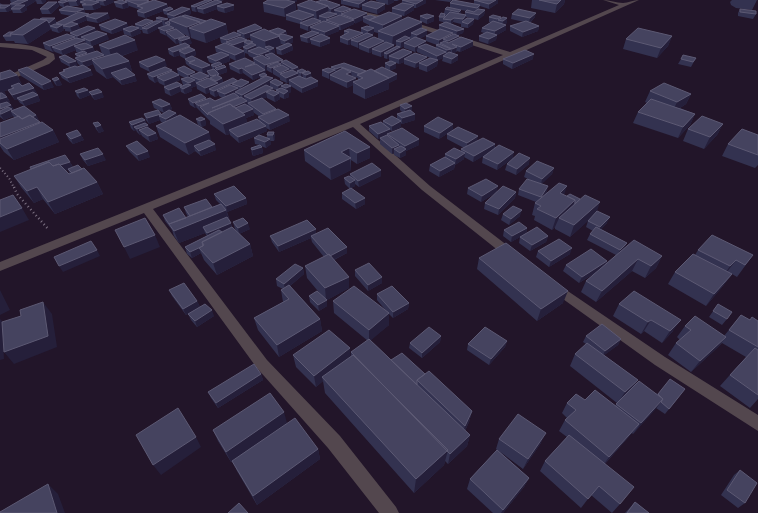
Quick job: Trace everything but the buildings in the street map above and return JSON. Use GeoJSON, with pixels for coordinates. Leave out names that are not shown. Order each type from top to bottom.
{"type":"FeatureCollection","features":[{"type":"Feature","properties":{"kind":"street"},"geometry":{"type":"LineString","coordinates":[[606,0],[624,5]]}},
{"type":"Feature","properties":{"kind":"street"},"geometry":{"type":"LineString","coordinates":[[0,267],[354,123],[636,0]]}},
{"type":"Feature","properties":{"kind":"street"},"geometry":{"type":"LineString","coordinates":[[343,8],[414,24],[510,55]]}},
{"type":"Feature","properties":{"kind":"street"},"geometry":{"type":"LineString","coordinates":[[0,45],[42,52],[51,56],[51,59],[46,62],[0,82]]}},
{"type":"Feature","properties":{"kind":"street"},"geometry":{"type":"LineString","coordinates":[[354,123],[426,188],[525,266]]}},
{"type":"Feature","properties":{"kind":"street"},"geometry":{"type":"LineString","coordinates":[[147,207],[152,217],[192,273],[262,364],[334,442],[390,513]]}},
{"type":"Feature","properties":{"kind":"street"},"geometry":{"type":"LineString","coordinates":[[543,279],[660,361],[758,424]]}},
{"type":"Feature","properties":{"kind":"path"},"geometry":{"type":"LineString","coordinates":[[0,168],[9,178],[17,194],[60,242]]}}]}
